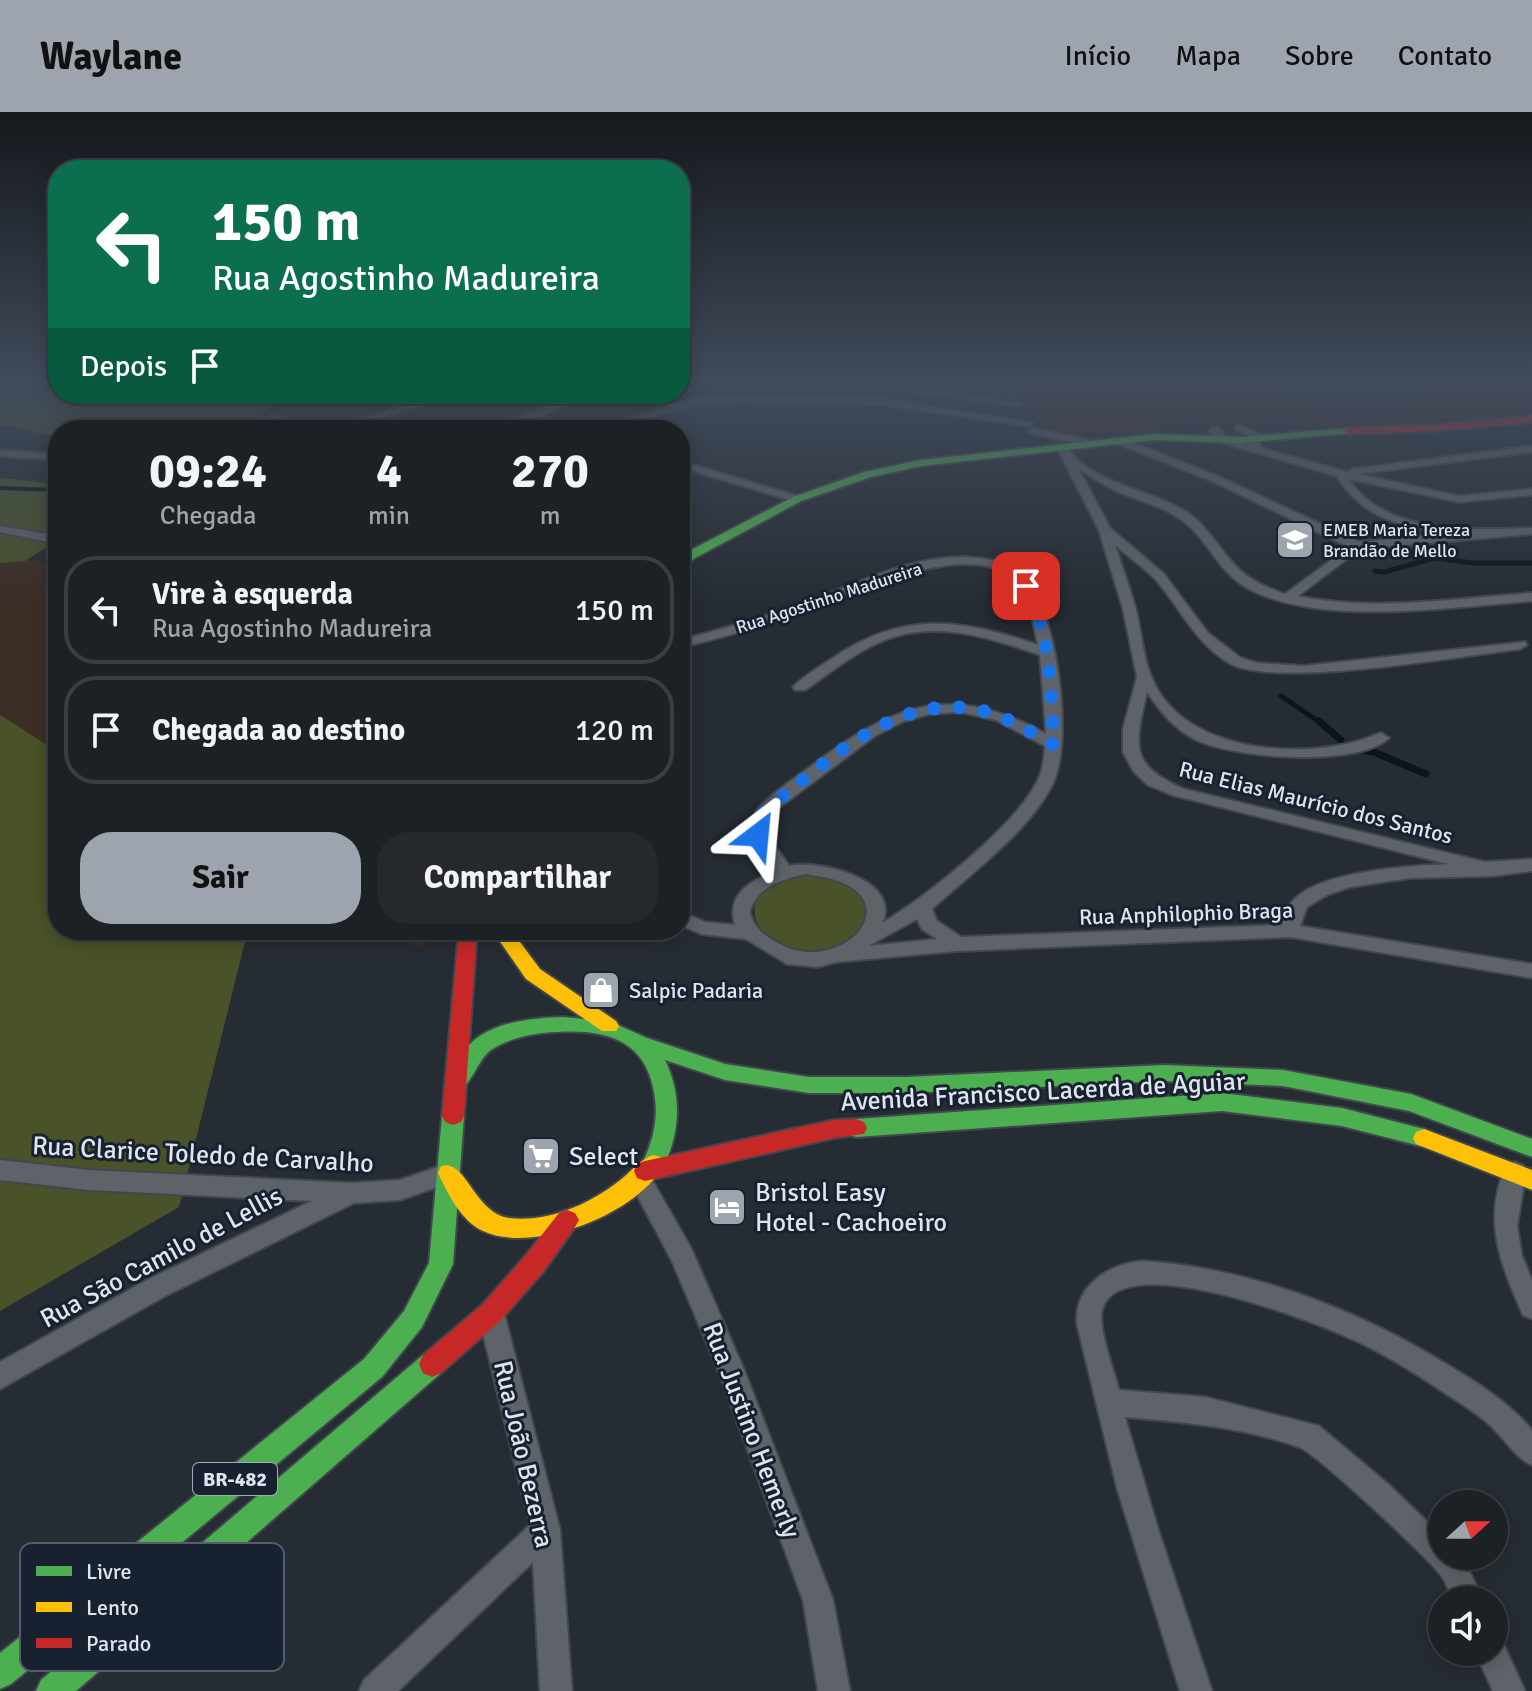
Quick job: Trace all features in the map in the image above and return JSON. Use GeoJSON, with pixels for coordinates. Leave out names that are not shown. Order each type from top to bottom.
{"type":"FeatureCollection","features":[{"type":"Feature","properties":{"kind":"main road"},"geometry":{"type":"LineString","coordinates":[[690,556],[797,499],[836,484],[895,468],[982,456]]}},
{"type":"Feature","properties":{"kind":"main road"},"geometry":{"type":"LineString","coordinates":[[467,940],[449,1173],[467,1201],[490,1223],[520,1230],[567,1220]]}},
{"type":"Feature","properties":{"kind":"main road"},"geometry":{"type":"LineString","coordinates":[[508,940],[533,974],[583,1010],[637,1042],[663,1083],[667,1120],[662,1148],[643,1175]]}},
{"type":"Feature","properties":{"kind":"main road"},"geometry":{"type":"LineString","coordinates":[[457,1082],[478,1048],[498,1037],[533,1025],[568,1025],[637,1042]]}},
{"type":"Feature","properties":{"kind":"main road","name":"Avenida Francisco Lacerda de Aguiar"},"geometry":{"type":"LineString","coordinates":[[637,1042],[695,1065],[739,1076],[846,1087],[1197,1073],[1268,1076],[1339,1087],[1448,1113],[1532,1148]]}},
{"type":"Feature","properties":{"kind":"main road","name":"Avenida Francisco Lacerda de Aguiar"},"geometry":{"type":"LineString","coordinates":[[643,1175],[735,1149],[834,1129],[1222,1102],[1284,1105],[1375,1123],[1431,1138],[1523,1176]]}},
{"type":"Feature","properties":{"kind":"main road","name":"BR-482"},"geometry":{"type":"LineString","coordinates":[[159,1543],[373,1368],[409,1328],[430,1296],[441,1264],[449,1173]]}},
{"type":"Feature","properties":{"kind":"main road","name":"BR-482"},"geometry":{"type":"LineString","coordinates":[[224,1543],[491,1313],[535,1263],[567,1220],[643,1175]]}},
{"type":"Feature","properties":{"kind":"main road","name":"BR-482"},"geometry":{"type":"LineString","coordinates":[[0,1673],[20,1657]]}},
{"type":"Feature","properties":{"kind":"main road","name":"BR-482"},"geometry":{"type":"LineString","coordinates":[[52,1691],[75,1671]]}},
{"type":"Feature","properties":{"kind":"street","name":"Rua Elias Maurício dos Santos"},"geometry":{"type":"LineString","coordinates":[[1067,456],[1105,530],[1129,609],[1144,677],[1131,729],[1131,752],[1140,769],[1154,782],[1234,808],[1493,870]]}},
{"type":"Feature","properties":{"kind":"street"},"geometry":{"type":"LineString","coordinates":[[1070,456],[1111,484],[1183,515],[1236,574],[1259,589],[1285,600],[1329,604],[1412,604],[1532,597]]}},
{"type":"Feature","properties":{"kind":"street"},"geometry":{"type":"LineString","coordinates":[[1157,456],[1216,479],[1357,546],[1532,531]]}},
{"type":"Feature","properties":{"kind":"street"},"geometry":{"type":"LineString","coordinates":[[1291,456],[1341,474],[1459,499],[1532,492]]}},
{"type":"Feature","properties":{"kind":"street"},"geometry":{"type":"LineString","coordinates":[[1341,474],[1481,456]]}},
{"type":"Feature","properties":{"kind":"street"},"geometry":{"type":"LineString","coordinates":[[690,467],[797,499]]}},
{"type":"Feature","properties":{"kind":"street"},"geometry":{"type":"LineString","coordinates":[[1341,474],[1351,492],[1393,518],[1427,526],[1495,533]]}},
{"type":"Feature","properties":{"kind":"street"},"geometry":{"type":"LineString","coordinates":[[0,529],[48,538]]}},
{"type":"Feature","properties":{"kind":"street"},"geometry":{"type":"LineString","coordinates":[[1105,530],[1160,577],[1203,636],[1236,661],[1256,667],[1303,670],[1520,645]]}},
{"type":"Feature","properties":{"kind":"street"},"geometry":{"type":"LineString","coordinates":[[1285,600],[1357,546]]}},
{"type":"Feature","properties":{"kind":"street","name":"Rua Agostinho Madureira"},"geometry":{"type":"LineString","coordinates":[[690,641],[778,617],[911,569],[965,561],[992,565],[1020,578],[1041,618],[1048,653],[1054,745],[1052,765],[1045,782],[994,844],[922,908],[866,941]]}},
{"type":"Feature","properties":{"kind":"street"},"geometry":{"type":"LineString","coordinates":[[800,687],[875,639],[924,626],[974,631],[1048,653]]}},
{"type":"Feature","properties":{"kind":"street"},"geometry":{"type":"LineString","coordinates":[[1144,677],[1175,718],[1204,739],[1221,744],[1323,752],[1356,747],[1381,738]]}},
{"type":"Feature","properties":{"kind":"street"},"geometry":{"type":"LineString","coordinates":[[783,871],[758,835],[757,824],[765,810],[887,721],[922,710],[970,708],[1007,719],[1054,745]]}},
{"type":"Feature","properties":{"kind":"street"},"geometry":{"type":"LineString","coordinates":[[1290,931],[1297,905],[1331,887],[1361,878],[1532,865]]}},
{"type":"Feature","properties":{"kind":"street"},"geometry":{"type":"LineString","coordinates":[[806,868],[830,870],[852,879],[868,892],[876,908],[876,925],[866,941],[839,956],[814,960],[788,957],[765,947],[749,933],[743,919],[743,904],[750,891],[763,880],[783,871],[806,868]]}},
{"type":"Feature","properties":{"kind":"street"},"geometry":{"type":"LineString","coordinates":[[922,908],[929,925],[957,944]]}},
{"type":"Feature","properties":{"kind":"street"},"geometry":{"type":"LineString","coordinates":[[690,922],[701,928],[749,933]]}},
{"type":"Feature","properties":{"kind":"street","name":"Rua Anphilophio Braga"},"geometry":{"type":"LineString","coordinates":[[839,956],[957,944],[1290,931],[1532,971]]}},
{"type":"Feature","properties":{"kind":"street","name":"Rua Clarice Toledo de Carvalho"},"geometry":{"type":"LineString","coordinates":[[0,1170],[89,1180],[351,1193],[400,1190],[449,1173]]}},
{"type":"Feature","properties":{"kind":"street","name":"Rua Justino Hemerly"},"geometry":{"type":"LineString","coordinates":[[643,1175],[732,1372],[818,1600],[834,1691]]}},
{"type":"Feature","properties":{"kind":"street"},"geometry":{"type":"LineString","coordinates":[[1523,1176],[1504,1205],[1504,1234],[1532,1307]]}},
{"type":"Feature","properties":{"kind":"street","name":"Rua São Camilo de Lellis"},"geometry":{"type":"LineString","coordinates":[[0,1376],[156,1288],[351,1193]]}},
{"type":"Feature","properties":{"kind":"street"},"geometry":{"type":"LineString","coordinates":[[1196,1691],[1124,1468],[1107,1402],[1089,1312],[1097,1294],[1112,1279],[1141,1272],[1153,1273],[1238,1288],[1320,1315],[1386,1343],[1500,1416],[1532,1451]]}},
{"type":"Feature","properties":{"kind":"street","name":"Rua João Bezerra"},"geometry":{"type":"LineString","coordinates":[[491,1313],[546,1530],[556,1691]]}},
{"type":"Feature","properties":{"kind":"street"},"geometry":{"type":"LineString","coordinates":[[1107,1402],[1205,1410],[1309,1436],[1378,1494],[1428,1542]]}},
{"type":"Feature","properties":{"kind":"street"},"geometry":{"type":"LineString","coordinates":[[375,1691],[546,1530]]}},
{"type":"Feature","properties":{"kind":"street"},"geometry":{"type":"LineString","coordinates":[[1497,1666],[1509,1691]]}},
{"type":"Feature","properties":{"kind":"shaded area"},"geometry":{"type":"Polygon","coordinates":[[[0,554],[48,563],[48,803],[0,780],[0,554]]]}},
{"type":"Feature","properties":{"kind":"shaded area"},"geometry":{"type":"Polygon","coordinates":[[[402,940],[429,940],[420,948],[402,940]]]}},
{"type":"Feature","properties":{"kind":"green space"},"geometry":{"type":"Polygon","coordinates":[[[0,478],[48,483],[48,546],[25,561],[0,563],[0,478]]]}},
{"type":"Feature","properties":{"kind":"green space"},"geometry":{"type":"Polygon","coordinates":[[[0,715],[48,746],[48,940],[246,940],[179,1207],[0,1311],[0,715]]]}},
{"type":"Feature","properties":{"kind":"green space"},"geometry":{"type":"Polygon","coordinates":[[[817,873],[835,877],[864,894],[872,919],[839,950],[806,953],[782,946],[762,930],[756,920],[758,898],[766,888],[785,878],[817,873]]]}},
{"type":"Feature","properties":{"kind":"waterway"},"geometry":{"type":"LineString","coordinates":[[0,488],[48,490]]}},
{"type":"Feature","properties":{"kind":"waterway"},"geometry":{"type":"LineString","coordinates":[[1375,571],[1384,572],[1435,558],[1473,563],[1532,563]]}},
{"type":"Feature","properties":{"kind":"waterway"},"geometry":{"type":"LineString","coordinates":[[1281,696],[1321,723]]}},
{"type":"Feature","properties":{"kind":"waterway"},"geometry":{"type":"LineString","coordinates":[[1319,721],[1341,740]]}},
{"type":"Feature","properties":{"kind":"waterway"},"geometry":{"type":"LineString","coordinates":[[1357,749],[1374,752],[1426,774]]}},
{"type":"Feature","properties":{"kind":"traffic: fast"},"geometry":{"type":"LineString","coordinates":[[690,556],[797,499],[868,474],[921,463],[987,456]]}},
{"type":"Feature","properties":{"kind":"traffic: fast"},"geometry":{"type":"LineString","coordinates":[[457,1082],[470,1058],[481,1046],[517,1030],[564,1024],[588,1025],[631,1037],[654,1058],[665,1092],[665,1133],[653,1164]]}},
{"type":"Feature","properties":{"kind":"traffic: fast"},"geometry":{"type":"LineString","coordinates":[[644,1045],[725,1072],[809,1085],[906,1085],[1164,1073],[1283,1078],[1411,1103],[1532,1148]]}},
{"type":"Feature","properties":{"kind":"traffic: fast"},"geometry":{"type":"LineString","coordinates":[[856,1128],[1222,1102],[1342,1117],[1424,1138]]}},
{"type":"Feature","properties":{"kind":"traffic: fast"},"geometry":{"type":"LineString","coordinates":[[159,1543],[373,1368],[413,1319],[441,1264],[453,1116]]}},
{"type":"Feature","properties":{"kind":"traffic: fast"},"geometry":{"type":"LineString","coordinates":[[224,1543],[432,1364]]}},
{"type":"Feature","properties":{"kind":"traffic: fast"},"geometry":{"type":"LineString","coordinates":[[0,1673],[20,1657]]}},
{"type":"Feature","properties":{"kind":"traffic: fast"},"geometry":{"type":"LineString","coordinates":[[52,1691],[75,1671]]}},
{"type":"Feature","properties":{"kind":"traffic: slow"},"geometry":{"type":"LineString","coordinates":[[508,940],[533,974],[609,1026]]}},
{"type":"Feature","properties":{"kind":"traffic: slow"},"geometry":{"type":"LineString","coordinates":[[1424,1138],[1532,1180]]}},
{"type":"Feature","properties":{"kind":"traffic: slow"},"geometry":{"type":"LineString","coordinates":[[449,1173],[478,1215],[492,1224],[511,1229],[556,1224],[602,1205],[623,1192],[653,1164]]}},
{"type":"Feature","properties":{"kind":"traffic: jam"},"geometry":{"type":"LineString","coordinates":[[453,1116],[467,940]]}},
{"type":"Feature","properties":{"kind":"traffic: jam"},"geometry":{"type":"LineString","coordinates":[[645,1171],[834,1129],[856,1128]]}},
{"type":"Feature","properties":{"kind":"traffic: jam"},"geometry":{"type":"LineString","coordinates":[[432,1364],[491,1313],[535,1263],[567,1220]]}},
{"type":"Feature","properties":{"kind":"place","name":"EMEB Maria Tereza Brandão de Mello"},"geometry":{"type":"Point","coordinates":[1295,540]}},
{"type":"Feature","properties":{"kind":"place","name":"Salpic Padaria"},"geometry":{"type":"Point","coordinates":[601,990]}},
{"type":"Feature","properties":{"kind":"place","name":"Select"},"geometry":{"type":"Point","coordinates":[541,1156]}},
{"type":"Feature","properties":{"kind":"place","name":"Bristol Easy Hotel - Cachoeiro"},"geometry":{"type":"Point","coordinates":[727,1207]}},
{"type":"Feature","properties":{"kind":"route"},"geometry":{"type":"LineString","coordinates":[[758,835],[757,824],[765,810],[875,727],[903,715],[948,707],[970,708],[1007,719],[1054,745],[1048,653],[1041,618],[1026,586]]}}]}
